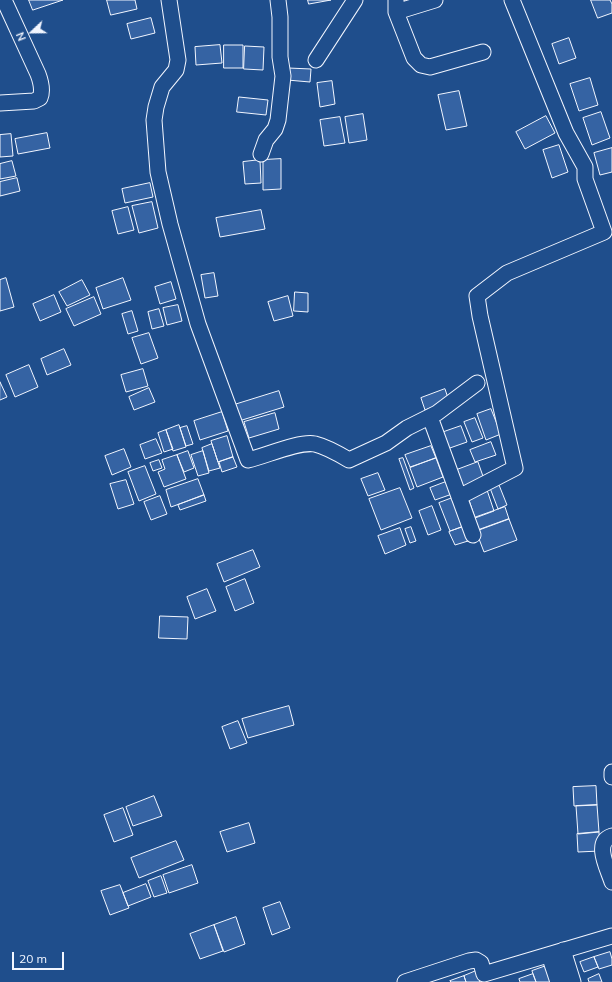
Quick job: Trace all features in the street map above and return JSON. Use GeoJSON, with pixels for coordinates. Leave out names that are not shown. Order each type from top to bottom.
{"type":"FeatureCollection","features":[{"type":"Feature","properties":{"kind":"street"},"geometry":{"type":"LineString","coordinates":[[0,103],[34,101],[40,98],[42,94],[38,74],[4,0]]}},
{"type":"Feature","properties":{"kind":"street"},"geometry":{"type":"LineString","coordinates":[[169,0],[178,60],[176,70],[162,87],[156,107],[154,120],[158,172],[170,224],[198,324],[248,460],[297,444],[314,444],[349,460],[386,443],[407,428],[430,417],[477,383]]}},
{"type":"Feature","properties":{"kind":"street"},"geometry":{"type":"LineString","coordinates":[[261,154],[266,140],[275,129],[278,120],[283,76],[280,58],[280,17],[278,0]]}},
{"type":"Feature","properties":{"kind":"street"},"geometry":{"type":"LineString","coordinates":[[316,60],[355,0]]}},
{"type":"Feature","properties":{"kind":"street"},"geometry":{"type":"LineString","coordinates":[[435,0],[396,6],[414,58],[421,65],[430,67],[483,52]]}},
{"type":"Feature","properties":{"kind":"street"},"geometry":{"type":"LineString","coordinates":[[459,497],[515,468],[480,316],[478,296],[507,273],[604,232],[585,179],[585,167],[566,133],[512,0]]}},
{"type":"Feature","properties":{"kind":"street"},"geometry":{"type":"LineString","coordinates":[[430,417],[473,535]]}},
{"type":"Feature","properties":{"kind":"street"},"geometry":{"type":"LineString","coordinates":[[612,772],[612,777]]}},
{"type":"Feature","properties":{"kind":"street"},"geometry":{"type":"LineString","coordinates":[[612,836],[606,838],[602,843],[602,850],[612,882]]}},
{"type":"Feature","properties":{"kind":"street"},"geometry":{"type":"LineString","coordinates":[[412,981],[469,961],[476,960],[481,963],[485,978],[556,952],[612,936]]}},
{"type":"Feature","properties":{"kind":"street"},"geometry":{"type":"LineString","coordinates":[[556,952],[558,982]]}},
{"type":"Feature","properties":{"kind":"street"},"geometry":{"type":"LineString","coordinates":[[556,952],[573,982]]}},
{"type":"Feature","properties":{"kind":"building"},"geometry":{"type":"Polygon","coordinates":[[[29,0],[63,0],[33,10],[29,0]]]}},
{"type":"Feature","properties":{"kind":"building"},"geometry":{"type":"Polygon","coordinates":[[[107,0],[135,0],[137,9],[111,15],[107,0]]]}},
{"type":"Feature","properties":{"kind":"building"},"geometry":{"type":"Polygon","coordinates":[[[308,0],[331,0],[309,4],[308,0]]]}},
{"type":"Feature","properties":{"kind":"building"},"geometry":{"type":"Polygon","coordinates":[[[591,0],[610,0],[612,4],[612,13],[598,18],[591,0]]]}},
{"type":"Feature","properties":{"kind":"building"},"geometry":{"type":"Polygon","coordinates":[[[151,18],[155,33],[131,39],[127,24],[151,18]]]}},
{"type":"Feature","properties":{"kind":"building"},"geometry":{"type":"Polygon","coordinates":[[[569,38],[576,58],[559,64],[552,44],[569,38]]]}},
{"type":"Feature","properties":{"kind":"building"},"geometry":{"type":"Polygon","coordinates":[[[220,45],[222,63],[196,65],[195,47],[220,45]]]}},
{"type":"Feature","properties":{"kind":"building"},"geometry":{"type":"Polygon","coordinates":[[[224,45],[243,45],[243,68],[224,68],[224,45]]]}},
{"type":"Feature","properties":{"kind":"building"},"geometry":{"type":"Polygon","coordinates":[[[245,46],[264,47],[263,70],[244,69],[245,46]]]}},
{"type":"Feature","properties":{"kind":"building"},"geometry":{"type":"Polygon","coordinates":[[[288,68],[311,69],[310,82],[287,80],[288,68]]]}},
{"type":"Feature","properties":{"kind":"building"},"geometry":{"type":"Polygon","coordinates":[[[590,78],[598,105],[579,111],[570,84],[590,78]]]}},
{"type":"Feature","properties":{"kind":"building"},"geometry":{"type":"Polygon","coordinates":[[[332,81],[335,104],[320,107],[317,83],[332,81]]]}},
{"type":"Feature","properties":{"kind":"building"},"geometry":{"type":"Polygon","coordinates":[[[459,91],[467,126],[446,130],[438,95],[459,91]]]}},
{"type":"Feature","properties":{"kind":"building"},"geometry":{"type":"Polygon","coordinates":[[[239,97],[268,100],[266,115],[237,112],[239,97]]]}},
{"type":"Feature","properties":{"kind":"building"},"geometry":{"type":"Polygon","coordinates":[[[601,112],[610,138],[592,145],[583,118],[601,112]]]}},
{"type":"Feature","properties":{"kind":"building"},"geometry":{"type":"Polygon","coordinates":[[[363,114],[367,140],[349,143],[345,117],[363,114]]]}},
{"type":"Feature","properties":{"kind":"building"},"geometry":{"type":"Polygon","coordinates":[[[546,116],[555,133],[525,149],[516,132],[546,116]]]}},
{"type":"Feature","properties":{"kind":"building"},"geometry":{"type":"Polygon","coordinates":[[[340,117],[345,143],[324,146],[320,120],[340,117]]]}},
{"type":"Feature","properties":{"kind":"building"},"geometry":{"type":"Polygon","coordinates":[[[47,133],[50,148],[18,154],[15,139],[47,133]]]}},
{"type":"Feature","properties":{"kind":"building"},"geometry":{"type":"Polygon","coordinates":[[[11,134],[13,156],[0,157],[0,135],[11,134]]]}},
{"type":"Feature","properties":{"kind":"building"},"geometry":{"type":"Polygon","coordinates":[[[559,145],[568,172],[552,178],[543,150],[559,145]]]}},
{"type":"Feature","properties":{"kind":"building"},"geometry":{"type":"Polygon","coordinates":[[[612,148],[612,172],[600,175],[594,153],[612,148]]]}},
{"type":"Feature","properties":{"kind":"building"},"geometry":{"type":"Polygon","coordinates":[[[281,159],[281,189],[263,190],[263,160],[281,159]]]}},
{"type":"Feature","properties":{"kind":"building"},"geometry":{"type":"Polygon","coordinates":[[[260,160],[261,183],[245,184],[243,162],[260,160]]]}},
{"type":"Feature","properties":{"kind":"building"},"geometry":{"type":"Polygon","coordinates":[[[12,161],[16,176],[0,179],[0,164],[12,161]]]}},
{"type":"Feature","properties":{"kind":"building"},"geometry":{"type":"Polygon","coordinates":[[[17,178],[20,191],[0,196],[0,182],[17,178]]]}},
{"type":"Feature","properties":{"kind":"building"},"geometry":{"type":"Polygon","coordinates":[[[150,183],[153,197],[125,203],[122,189],[150,183]]]}},
{"type":"Feature","properties":{"kind":"building"},"geometry":{"type":"Polygon","coordinates":[[[152,202],[158,228],[139,233],[132,206],[152,202]]]}},
{"type":"Feature","properties":{"kind":"building"},"geometry":{"type":"Polygon","coordinates":[[[128,207],[134,230],[118,234],[112,211],[128,207]]]}},
{"type":"Feature","properties":{"kind":"building"},"geometry":{"type":"Polygon","coordinates":[[[261,210],[265,229],[220,237],[216,218],[261,210]]]}},
{"type":"Feature","properties":{"kind":"building"},"geometry":{"type":"Polygon","coordinates":[[[214,273],[218,296],[205,298],[201,275],[214,273]]]}},
{"type":"Feature","properties":{"kind":"building"},"geometry":{"type":"Polygon","coordinates":[[[6,278],[14,307],[0,311],[0,280],[6,278]]]}},
{"type":"Feature","properties":{"kind":"building"},"geometry":{"type":"Polygon","coordinates":[[[123,278],[131,300],[103,309],[96,288],[123,278]]]}},
{"type":"Feature","properties":{"kind":"building"},"geometry":{"type":"Polygon","coordinates":[[[82,280],[90,295],[67,306],[59,292],[82,280]]]}},
{"type":"Feature","properties":{"kind":"building"},"geometry":{"type":"Polygon","coordinates":[[[171,282],[176,299],[160,304],[155,287],[171,282]]]}},
{"type":"Feature","properties":{"kind":"building"},"geometry":{"type":"Polygon","coordinates":[[[295,292],[308,293],[308,312],[294,311],[295,292]]]}},
{"type":"Feature","properties":{"kind":"building"},"geometry":{"type":"Polygon","coordinates":[[[54,295],[61,312],[40,321],[33,304],[54,295]]]}},
{"type":"Feature","properties":{"kind":"building"},"geometry":{"type":"Polygon","coordinates":[[[288,296],[293,316],[274,321],[268,302],[288,296]]]}},
{"type":"Feature","properties":{"kind":"building"},"geometry":{"type":"Polygon","coordinates":[[[94,297],[101,314],[74,326],[66,309],[94,297]]]}},
{"type":"Feature","properties":{"kind":"building"},"geometry":{"type":"Polygon","coordinates":[[[178,305],[182,321],[167,325],[163,308],[178,305]]]}},
{"type":"Feature","properties":{"kind":"building"},"geometry":{"type":"Polygon","coordinates":[[[159,309],[164,326],[152,329],[148,312],[159,309]]]}},
{"type":"Feature","properties":{"kind":"building"},"geometry":{"type":"Polygon","coordinates":[[[132,311],[138,331],[128,334],[122,314],[132,311]]]}},
{"type":"Feature","properties":{"kind":"building"},"geometry":{"type":"Polygon","coordinates":[[[149,333],[158,358],[141,364],[132,338],[149,333]]]}},
{"type":"Feature","properties":{"kind":"building"},"geometry":{"type":"Polygon","coordinates":[[[64,349],[71,365],[47,375],[41,359],[64,349]]]}},
{"type":"Feature","properties":{"kind":"building"},"geometry":{"type":"Polygon","coordinates":[[[29,365],[38,387],[15,397],[6,375],[29,365]]]}},
{"type":"Feature","properties":{"kind":"building"},"geometry":{"type":"Polygon","coordinates":[[[143,369],[148,386],[126,392],[121,375],[143,369]]]}},
{"type":"Feature","properties":{"kind":"building"},"geometry":{"type":"Polygon","coordinates":[[[0,382],[7,397],[0,400],[0,382]]]}},
{"type":"Feature","properties":{"kind":"building"},"geometry":{"type":"Polygon","coordinates":[[[149,388],[155,402],[134,410],[129,397],[149,388]]]}},
{"type":"Feature","properties":{"kind":"building"},"geometry":{"type":"Polygon","coordinates":[[[445,389],[449,401],[425,410],[421,398],[445,389]]]}},
{"type":"Feature","properties":{"kind":"building"},"geometry":{"type":"Polygon","coordinates":[[[279,391],[284,407],[239,421],[234,405],[279,391]]]}},
{"type":"Feature","properties":{"kind":"building"},"geometry":{"type":"Polygon","coordinates":[[[491,409],[501,434],[486,440],[477,414],[491,409]]]}},
{"type":"Feature","properties":{"kind":"building"},"geometry":{"type":"Polygon","coordinates":[[[222,412],[228,431],[200,440],[194,421],[222,412]]]}},
{"type":"Feature","properties":{"kind":"building"},"geometry":{"type":"Polygon","coordinates":[[[275,413],[279,429],[249,438],[244,422],[275,413]]]}},
{"type":"Feature","properties":{"kind":"building"},"geometry":{"type":"Polygon","coordinates":[[[475,418],[483,438],[472,442],[464,422],[475,418]]]}},
{"type":"Feature","properties":{"kind":"building"},"geometry":{"type":"Polygon","coordinates":[[[179,425],[186,447],[173,451],[166,430],[179,425]]]}},
{"type":"Feature","properties":{"kind":"building"},"geometry":{"type":"Polygon","coordinates":[[[187,426],[193,444],[186,446],[180,428],[187,426]]]}},
{"type":"Feature","properties":{"kind":"building"},"geometry":{"type":"Polygon","coordinates":[[[461,426],[467,442],[447,449],[441,433],[461,426]]]}},
{"type":"Feature","properties":{"kind":"building"},"geometry":{"type":"Polygon","coordinates":[[[166,430],[173,449],[164,452],[158,433],[166,430]]]}},
{"type":"Feature","properties":{"kind":"building"},"geometry":{"type":"Polygon","coordinates":[[[227,436],[233,457],[218,462],[211,441],[227,436]]]}},
{"type":"Feature","properties":{"kind":"building"},"geometry":{"type":"Polygon","coordinates":[[[156,439],[162,453],[145,459],[140,445],[156,439]]]}},
{"type":"Feature","properties":{"kind":"building"},"geometry":{"type":"Polygon","coordinates":[[[491,442],[496,455],[475,462],[470,450],[491,442]]]}},
{"type":"Feature","properties":{"kind":"building"},"geometry":{"type":"Polygon","coordinates":[[[212,444],[220,468],[209,471],[202,448],[212,444]]]}},
{"type":"Feature","properties":{"kind":"building"},"geometry":{"type":"Polygon","coordinates":[[[431,446],[436,458],[410,467],[405,455],[431,446]]]}},
{"type":"Feature","properties":{"kind":"building"},"geometry":{"type":"Polygon","coordinates":[[[124,449],[131,467],[112,475],[105,456],[124,449]]]}},
{"type":"Feature","properties":{"kind":"building"},"geometry":{"type":"Polygon","coordinates":[[[188,451],[194,468],[184,472],[177,455],[188,451]]]}},
{"type":"Feature","properties":{"kind":"building"},"geometry":{"type":"Polygon","coordinates":[[[203,451],[209,473],[198,476],[191,455],[203,451]]]}},
{"type":"Feature","properties":{"kind":"building"},"geometry":{"type":"Polygon","coordinates":[[[177,455],[186,479],[164,487],[158,472],[165,469],[162,460],[177,455]]]}},
{"type":"Feature","properties":{"kind":"building"},"geometry":{"type":"Polygon","coordinates":[[[233,457],[237,467],[222,472],[219,462],[233,457]]]}},
{"type":"Feature","properties":{"kind":"building"},"geometry":{"type":"Polygon","coordinates":[[[403,458],[414,488],[410,490],[399,459],[403,458]]]}},
{"type":"Feature","properties":{"kind":"building"},"geometry":{"type":"Polygon","coordinates":[[[436,458],[443,477],[417,487],[410,468],[436,458]]]}},
{"type":"Feature","properties":{"kind":"building"},"geometry":{"type":"Polygon","coordinates":[[[159,460],[162,468],[153,471],[150,463],[159,460]]]}},
{"type":"Feature","properties":{"kind":"building"},"geometry":{"type":"Polygon","coordinates":[[[478,462],[485,482],[461,490],[454,471],[478,462]]]}},
{"type":"Feature","properties":{"kind":"building"},"geometry":{"type":"Polygon","coordinates":[[[145,466],[156,494],[139,501],[128,472],[145,466]]]}},
{"type":"Feature","properties":{"kind":"building"},"geometry":{"type":"Polygon","coordinates":[[[378,473],[385,490],[368,496],[361,479],[378,473]]]}},
{"type":"Feature","properties":{"kind":"building"},"geometry":{"type":"Polygon","coordinates":[[[198,479],[204,495],[171,507],[166,490],[198,479]]]}},
{"type":"Feature","properties":{"kind":"building"},"geometry":{"type":"Polygon","coordinates":[[[126,480],[134,504],[118,509],[110,484],[126,480]]]}},
{"type":"Feature","properties":{"kind":"building"},"geometry":{"type":"Polygon","coordinates":[[[451,480],[455,493],[435,500],[430,488],[451,480]]]}},
{"type":"Feature","properties":{"kind":"building"},"geometry":{"type":"Polygon","coordinates":[[[499,485],[507,505],[498,509],[490,488],[499,485]]]}},
{"type":"Feature","properties":{"kind":"building"},"geometry":{"type":"Polygon","coordinates":[[[400,488],[412,518],[381,530],[369,499],[400,488]]]}},
{"type":"Feature","properties":{"kind":"building"},"geometry":{"type":"Polygon","coordinates":[[[487,490],[494,511],[475,518],[468,497],[487,490]]]}},
{"type":"Feature","properties":{"kind":"building"},"geometry":{"type":"Polygon","coordinates":[[[204,495],[206,501],[180,510],[178,505],[204,495]]]}},
{"type":"Feature","properties":{"kind":"building"},"geometry":{"type":"Polygon","coordinates":[[[160,496],[167,514],[151,520],[144,502],[160,496]]]}},
{"type":"Feature","properties":{"kind":"building"},"geometry":{"type":"Polygon","coordinates":[[[455,497],[465,526],[450,531],[439,503],[455,497]]]}},
{"type":"Feature","properties":{"kind":"building"},"geometry":{"type":"Polygon","coordinates":[[[432,506],[441,530],[428,535],[419,511],[432,506]]]}},
{"type":"Feature","properties":{"kind":"building"},"geometry":{"type":"Polygon","coordinates":[[[505,507],[509,519],[479,530],[474,518],[505,507]]]}},
{"type":"Feature","properties":{"kind":"building"},"geometry":{"type":"Polygon","coordinates":[[[509,519],[517,540],[484,552],[476,531],[509,519]]]}},
{"type":"Feature","properties":{"kind":"building"},"geometry":{"type":"Polygon","coordinates":[[[411,527],[416,541],[410,543],[405,529],[411,527]]]}},
{"type":"Feature","properties":{"kind":"building"},"geometry":{"type":"Polygon","coordinates":[[[462,527],[468,541],[455,545],[449,532],[462,527]]]}},
{"type":"Feature","properties":{"kind":"building"},"geometry":{"type":"Polygon","coordinates":[[[400,528],[406,545],[385,554],[378,536],[400,528]]]}},
{"type":"Feature","properties":{"kind":"building"},"geometry":{"type":"Polygon","coordinates":[[[253,550],[260,567],[224,582],[217,564],[253,550]]]}},
{"type":"Feature","properties":{"kind":"building"},"geometry":{"type":"Polygon","coordinates":[[[245,579],[254,603],[235,611],[226,587],[245,579]]]}},
{"type":"Feature","properties":{"kind":"building"},"geometry":{"type":"Polygon","coordinates":[[[207,589],[216,611],[195,619],[187,597],[207,589]]]}},
{"type":"Feature","properties":{"kind":"building"},"geometry":{"type":"Polygon","coordinates":[[[160,616],[188,617],[187,639],[159,638],[160,616]]]}},
{"type":"Feature","properties":{"kind":"building"},"geometry":{"type":"Polygon","coordinates":[[[289,706],[294,725],[248,738],[242,719],[289,706]]]}},
{"type":"Feature","properties":{"kind":"building"},"geometry":{"type":"Polygon","coordinates":[[[238,721],[247,743],[230,749],[222,727],[238,721]]]}},
{"type":"Feature","properties":{"kind":"building"},"geometry":{"type":"Polygon","coordinates":[[[596,786],[597,805],[574,806],[573,787],[596,786]]]}},
{"type":"Feature","properties":{"kind":"building"},"geometry":{"type":"Polygon","coordinates":[[[154,796],[162,816],[133,826],[126,807],[154,796]]]}},
{"type":"Feature","properties":{"kind":"building"},"geometry":{"type":"Polygon","coordinates":[[[597,805],[599,832],[578,834],[576,806],[597,805]]]}},
{"type":"Feature","properties":{"kind":"building"},"geometry":{"type":"Polygon","coordinates":[[[123,808],[133,835],[114,842],[104,815],[123,808]]]}},
{"type":"Feature","properties":{"kind":"building"},"geometry":{"type":"Polygon","coordinates":[[[249,823],[255,843],[227,852],[220,832],[249,823]]]}},
{"type":"Feature","properties":{"kind":"building"},"geometry":{"type":"Polygon","coordinates":[[[599,832],[600,851],[578,852],[577,834],[599,832]]]}},
{"type":"Feature","properties":{"kind":"building"},"geometry":{"type":"Polygon","coordinates":[[[176,841],[184,860],[139,878],[131,858],[176,841]]]}},
{"type":"Feature","properties":{"kind":"building"},"geometry":{"type":"Polygon","coordinates":[[[192,865],[198,883],[169,893],[163,875],[192,865]]]}},
{"type":"Feature","properties":{"kind":"building"},"geometry":{"type":"Polygon","coordinates":[[[161,876],[167,893],[154,897],[148,881],[161,876]]]}},
{"type":"Feature","properties":{"kind":"building"},"geometry":{"type":"Polygon","coordinates":[[[146,884],[151,897],[128,906],[123,893],[146,884]]]}},
{"type":"Feature","properties":{"kind":"building"},"geometry":{"type":"Polygon","coordinates":[[[120,885],[129,908],[110,915],[101,891],[120,885]]]}},
{"type":"Feature","properties":{"kind":"building"},"geometry":{"type":"Polygon","coordinates":[[[280,902],[290,928],[272,935],[263,908],[280,902]]]}},
{"type":"Feature","properties":{"kind":"building"},"geometry":{"type":"Polygon","coordinates":[[[236,917],[245,944],[224,952],[214,925],[236,917]]]}},
{"type":"Feature","properties":{"kind":"building"},"geometry":{"type":"Polygon","coordinates":[[[214,925],[223,951],[200,959],[190,934],[214,925]]]}},
{"type":"Feature","properties":{"kind":"building"},"geometry":{"type":"Polygon","coordinates":[[[610,952],[612,965],[599,969],[594,957],[610,952]]]}},
{"type":"Feature","properties":{"kind":"building"},"geometry":{"type":"Polygon","coordinates":[[[594,957],[598,967],[584,972],[580,962],[594,957]]]}},
{"type":"Feature","properties":{"kind":"building"},"geometry":{"type":"Polygon","coordinates":[[[546,966],[552,982],[536,982],[532,971],[546,966]]]}},
{"type":"Feature","properties":{"kind":"building"},"geometry":{"type":"Polygon","coordinates":[[[476,971],[480,982],[466,982],[464,976],[476,971]]]}},
{"type":"Feature","properties":{"kind":"building"},"geometry":{"type":"Polygon","coordinates":[[[533,974],[536,982],[520,982],[519,979],[533,974]]]}},
{"type":"Feature","properties":{"kind":"building"},"geometry":{"type":"Polygon","coordinates":[[[599,974],[602,982],[589,982],[588,979],[599,974]]]}},
{"type":"Feature","properties":{"kind":"building"},"geometry":{"type":"Polygon","coordinates":[[[464,976],[466,982],[450,981],[464,976]]]}}]}
